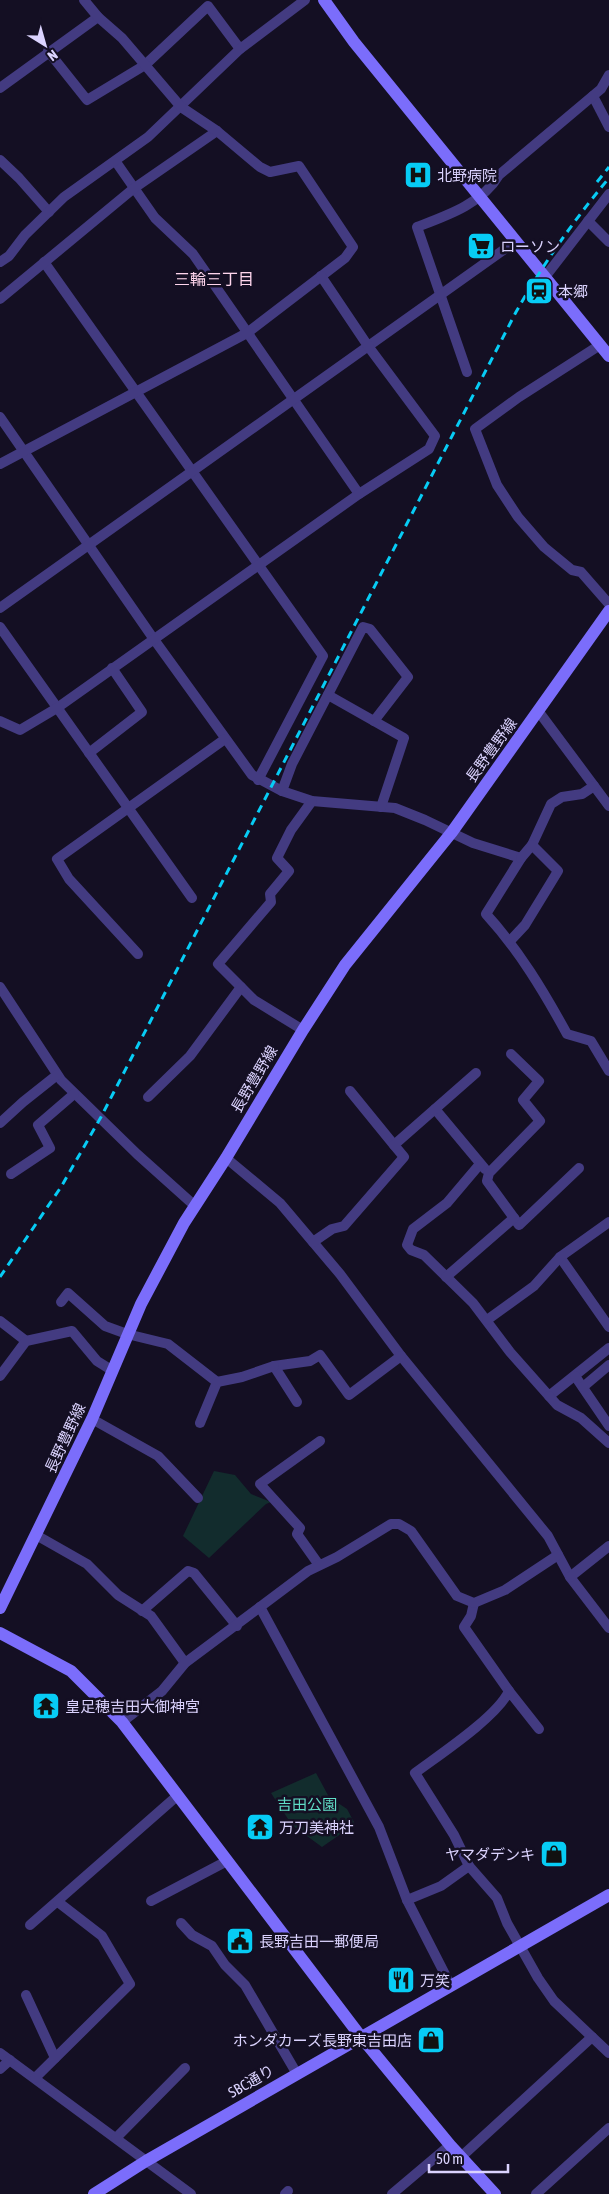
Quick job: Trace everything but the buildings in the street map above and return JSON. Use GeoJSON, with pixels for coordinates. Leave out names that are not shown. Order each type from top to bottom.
{"type":"FeatureCollection","features":[{"type":"Feature","properties":{"kind":"street"},"geometry":{"type":"LineString","coordinates":[[0,464],[247,333],[345,258],[353,247],[299,166],[270,172],[260,167],[217,131],[182,107],[122,38],[98,17],[84,0]]}},
{"type":"Feature","properties":{"kind":"street"},"geometry":{"type":"LineString","coordinates":[[0,262],[9,256],[26,235],[64,197],[116,162],[182,107],[240,49],[305,0]]}},
{"type":"Feature","properties":{"kind":"street"},"geometry":{"type":"LineString","coordinates":[[324,0],[354,42],[609,356]]}},
{"type":"Feature","properties":{"kind":"street"},"geometry":{"type":"LineString","coordinates":[[48,51],[87,100],[145,65],[208,6],[240,49]]}},
{"type":"Feature","properties":{"kind":"street"},"geometry":{"type":"LineString","coordinates":[[0,88],[48,51],[98,17]]}},
{"type":"Feature","properties":{"kind":"street"},"geometry":{"type":"LineString","coordinates":[[467,372],[417,227],[448,216],[480,196],[494,183],[499,175],[601,89],[609,75]]}},
{"type":"Feature","properties":{"kind":"street"},"geometry":{"type":"LineString","coordinates":[[593,96],[609,127]]}},
{"type":"Feature","properties":{"kind":"street"},"geometry":{"type":"LineString","coordinates":[[0,299],[133,189],[217,131]]}},
{"type":"Feature","properties":{"kind":"street"},"geometry":{"type":"LineString","coordinates":[[0,160],[20,178],[49,212]]}},
{"type":"Feature","properties":{"kind":"street"},"geometry":{"type":"LineString","coordinates":[[116,162],[155,218],[193,254],[359,494]]}},
{"type":"Feature","properties":{"kind":"street"},"geometry":{"type":"LineString","coordinates":[[545,277],[609,194]]}},
{"type":"Feature","properties":{"kind":"street"},"geometry":{"type":"LineString","coordinates":[[588,221],[609,242]]}},
{"type":"Feature","properties":{"kind":"street"},"geometry":{"type":"LineString","coordinates":[[0,608],[516,241]]}},
{"type":"Feature","properties":{"kind":"street"},"geometry":{"type":"LineString","coordinates":[[44,262],[323,656],[258,780]]}},
{"type":"Feature","properties":{"kind":"street"},"geometry":{"type":"LineString","coordinates":[[0,721],[20,730],[57,708],[153,638],[359,494],[428,449],[435,436],[368,346],[321,276]]}},
{"type":"Feature","properties":{"kind":"street"},"geometry":{"type":"LineString","coordinates":[[600,345],[519,397],[475,429],[497,485],[518,517],[544,547],[572,570],[581,572],[609,604]]}},
{"type":"Feature","properties":{"kind":"street"},"geometry":{"type":"LineString","coordinates":[[0,417],[153,638],[252,775],[258,780],[282,791],[312,801],[395,808],[473,843],[521,858]]}},
{"type":"Feature","properties":{"kind":"street","name":"長野豊野線"},"geometry":{"type":"LineString","coordinates":[[0,1608],[92,1420],[127,1334],[184,1223],[226,1158],[303,1030],[345,966],[452,832],[609,611]]}},
{"type":"Feature","properties":{"kind":"street"},"geometry":{"type":"LineString","coordinates":[[0,627],[127,809],[192,898]]}},
{"type":"Feature","properties":{"kind":"street"},"geometry":{"type":"LineString","coordinates":[[282,791],[292,764],[363,627],[370,629],[408,677],[374,721]]}},
{"type":"Feature","properties":{"kind":"street"},"geometry":{"type":"LineString","coordinates":[[89,753],[142,712],[112,668]]}},
{"type":"Feature","properties":{"kind":"street"},"geometry":{"type":"LineString","coordinates":[[328,695],[404,738],[381,807]]}},
{"type":"Feature","properties":{"kind":"street"},"geometry":{"type":"LineString","coordinates":[[539,712],[609,806]]}},
{"type":"Feature","properties":{"kind":"street"},"geometry":{"type":"LineString","coordinates":[[138,954],[70,879],[56,859],[225,739]]}},
{"type":"Feature","properties":{"kind":"street"},"geometry":{"type":"LineString","coordinates":[[594,786],[582,794],[562,796],[551,804],[532,845],[521,858],[486,914],[510,941],[553,1008],[567,1034],[591,1041],[609,1071]]}},
{"type":"Feature","properties":{"kind":"street"},"geometry":{"type":"LineString","coordinates":[[303,1030],[254,1000],[218,964],[271,902],[270,894],[289,872],[277,858],[291,830],[312,801]]}},
{"type":"Feature","properties":{"kind":"street"},"geometry":{"type":"LineString","coordinates":[[510,941],[525,925],[558,870],[532,845]]}},
{"type":"Feature","properties":{"kind":"street"},"geometry":{"type":"LineString","coordinates":[[148,1097],[190,1056],[241,987]]}},
{"type":"Feature","properties":{"kind":"street"},"geometry":{"type":"LineString","coordinates":[[0,988],[58,1075],[74,1094],[195,1206]]}},
{"type":"Feature","properties":{"kind":"street"},"geometry":{"type":"LineString","coordinates":[[511,1054],[539,1081],[523,1100],[540,1121],[489,1173],[487,1181],[519,1225],[579,1168]]}},
{"type":"Feature","properties":{"kind":"street"},"geometry":{"type":"LineString","coordinates":[[394,1145],[476,1072]]}},
{"type":"Feature","properties":{"kind":"street"},"geometry":{"type":"LineString","coordinates":[[0,1123],[23,1102],[58,1075]]}},
{"type":"Feature","properties":{"kind":"street"},"geometry":{"type":"LineString","coordinates":[[313,1242],[332,1229],[344,1226],[404,1157],[350,1091]]}},
{"type":"Feature","properties":{"kind":"street"},"geometry":{"type":"LineString","coordinates":[[11,1174],[50,1148],[38,1125],[74,1094]]}},
{"type":"Feature","properties":{"kind":"street"},"geometry":{"type":"LineString","coordinates":[[436,1109],[489,1173]]}},
{"type":"Feature","properties":{"kind":"street"},"geometry":{"type":"LineString","coordinates":[[226,1158],[280,1203],[313,1242],[401,1356],[548,1536],[570,1577],[609,1628]]}},
{"type":"Feature","properties":{"kind":"street"},"geometry":{"type":"LineString","coordinates":[[480,1164],[447,1203],[413,1229],[407,1245],[411,1250],[424,1255],[473,1303],[510,1352],[557,1405],[581,1418],[609,1443]]}},
{"type":"Feature","properties":{"kind":"street"},"geometry":{"type":"LineString","coordinates":[[446,1278],[514,1218]]}},
{"type":"Feature","properties":{"kind":"street"},"geometry":{"type":"LineString","coordinates":[[487,1320],[534,1286],[560,1257],[609,1222]]}},
{"type":"Feature","properties":{"kind":"street"},"geometry":{"type":"LineString","coordinates":[[560,1257],[609,1327]]}},
{"type":"Feature","properties":{"kind":"street"},"geometry":{"type":"LineString","coordinates":[[60,1302],[68,1293],[105,1326],[127,1334],[168,1344],[217,1382],[242,1377],[274,1366],[310,1361],[320,1355],[349,1395],[401,1356]]}},
{"type":"Feature","properties":{"kind":"street"},"geometry":{"type":"LineString","coordinates":[[0,1321],[26,1340]]}},
{"type":"Feature","properties":{"kind":"street"},"geometry":{"type":"LineString","coordinates":[[0,1376],[26,1340],[72,1331],[97,1361],[113,1371]]}},
{"type":"Feature","properties":{"kind":"street"},"geometry":{"type":"LineString","coordinates":[[549,1396],[609,1348]]}},
{"type":"Feature","properties":{"kind":"street"},"geometry":{"type":"LineString","coordinates":[[583,1387],[609,1365]]}},
{"type":"Feature","properties":{"kind":"street"},"geometry":{"type":"LineString","coordinates":[[274,1366],[297,1402]]}},
{"type":"Feature","properties":{"kind":"street"},"geometry":{"type":"LineString","coordinates":[[575,1376],[609,1426]]}},
{"type":"Feature","properties":{"kind":"street"},"geometry":{"type":"LineString","coordinates":[[200,1422],[217,1382]]}},
{"type":"Feature","properties":{"kind":"street"},"geometry":{"type":"LineString","coordinates":[[92,1420],[158,1456],[198,1498]]}},
{"type":"Feature","properties":{"kind":"street"},"geometry":{"type":"LineString","coordinates":[[319,1565],[297,1534],[300,1528],[260,1484],[320,1441]]}},
{"type":"Feature","properties":{"kind":"street"},"geometry":{"type":"LineString","coordinates":[[122,1722],[162,1692],[185,1663],[260,1607],[319,1565],[336,1557],[390,1524],[400,1524],[411,1531],[457,1596],[474,1603],[505,1590],[558,1555]]}},
{"type":"Feature","properties":{"kind":"street"},"geometry":{"type":"LineString","coordinates":[[36,1535],[87,1564],[118,1595],[151,1616],[185,1663]]}},
{"type":"Feature","properties":{"kind":"street"},"geometry":{"type":"LineString","coordinates":[[570,1577],[609,1546]]}},
{"type":"Feature","properties":{"kind":"street"},"geometry":{"type":"LineString","coordinates":[[142,1611],[188,1571],[194,1573],[237,1626]]}},
{"type":"Feature","properties":{"kind":"street"},"geometry":{"type":"LineString","coordinates":[[474,1603],[471,1616],[464,1627],[509,1691],[539,1729]]}},
{"type":"Feature","properties":{"kind":"street"},"geometry":{"type":"LineString","coordinates":[[260,1607],[379,1827],[406,1900],[451,1986]]}},
{"type":"Feature","properties":{"kind":"street"},"geometry":{"type":"LineString","coordinates":[[0,1633],[71,1670],[122,1722],[227,1861],[241,1876],[361,2037],[450,2145],[495,2194]]}},
{"type":"Feature","properties":{"kind":"street"},"geometry":{"type":"LineString","coordinates":[[509,1691],[505,1700],[468,1734],[415,1773],[454,1835],[469,1866],[496,1898],[519,1946],[538,1978],[554,2001],[609,2053]]}},
{"type":"Feature","properties":{"kind":"street"},"geometry":{"type":"LineString","coordinates":[[30,1925],[177,1796]]}},
{"type":"Feature","properties":{"kind":"street"},"geometry":{"type":"LineString","coordinates":[[151,1901],[227,1861]]}},
{"type":"Feature","properties":{"kind":"street"},"geometry":{"type":"LineString","coordinates":[[406,1900],[441,1886],[469,1866]]}},
{"type":"Feature","properties":{"kind":"street","name":"SBC通り"},"geometry":{"type":"LineString","coordinates":[[94,2194],[146,2161],[609,1895]]}},
{"type":"Feature","properties":{"kind":"street"},"geometry":{"type":"LineString","coordinates":[[35,2078],[130,1984],[102,1936],[58,1902]]}},
{"type":"Feature","properties":{"kind":"street"},"geometry":{"type":"LineString","coordinates":[[181,1923],[192,1935],[212,1946],[225,1965],[245,1985],[297,2074]]}},
{"type":"Feature","properties":{"kind":"street"},"geometry":{"type":"LineString","coordinates":[[26,1995],[55,2058]]}},
{"type":"Feature","properties":{"kind":"street"},"geometry":{"type":"LineString","coordinates":[[461,2157],[592,2037]]}},
{"type":"Feature","properties":{"kind":"street"},"geometry":{"type":"LineString","coordinates":[[0,2053],[191,2194]]}},
{"type":"Feature","properties":{"kind":"street"},"geometry":{"type":"LineString","coordinates":[[0,2068],[10,2060]]}},
{"type":"Feature","properties":{"kind":"street"},"geometry":{"type":"LineString","coordinates":[[116,2138],[185,2068]]}},
{"type":"Feature","properties":{"kind":"street"},"geometry":{"type":"LineString","coordinates":[[536,2194],[609,2128]]}},
{"type":"Feature","properties":{"kind":"street"},"geometry":{"type":"LineString","coordinates":[[392,2194],[450,2145]]}},
{"type":"Feature","properties":{"kind":"green space"},"geometry":{"type":"Polygon","coordinates":[[[214,1471],[235,1475],[251,1494],[271,1502],[266,1504],[209,1558],[183,1536],[214,1471]]]}},
{"type":"Feature","properties":{"kind":"green space","name":"吉田公園"},"geometry":{"type":"Polygon","coordinates":[[[316,1773],[329,1797],[347,1809],[355,1824],[322,1847],[292,1825],[271,1793],[316,1773]]]}},
{"type":"Feature","properties":{"kind":"railway"},"geometry":{"type":"LineString","coordinates":[[597,182],[609,167]]}},
{"type":"Feature","properties":{"kind":"railway"},"geometry":{"type":"LineString","coordinates":[[0,1277],[61,1187],[101,1117],[516,312],[559,243],[609,178]]}},
{"type":"Feature","properties":{"kind":"place","name":"北野病院"},"geometry":{"type":"Point","coordinates":[418,175]}},
{"type":"Feature","properties":{"kind":"place","name":"ローソン"},"geometry":{"type":"Point","coordinates":[481,246]}},
{"type":"Feature","properties":{"kind":"place","name":"本郷"},"geometry":{"type":"Point","coordinates":[539,291]}},
{"type":"Feature","properties":{"kind":"place","name":"皇足穂吉田大御神宮"},"geometry":{"type":"Point","coordinates":[46,1706]}},
{"type":"Feature","properties":{"kind":"place","name":"万刀美神社"},"geometry":{"type":"Point","coordinates":[260,1827]}},
{"type":"Feature","properties":{"kind":"place","name":"ヤマダデンキ"},"geometry":{"type":"Point","coordinates":[554,1854]}},
{"type":"Feature","properties":{"kind":"place","name":"長野吉田一郵便局"},"geometry":{"type":"Point","coordinates":[240,1941]}},
{"type":"Feature","properties":{"kind":"place","name":"万笑"},"geometry":{"type":"Point","coordinates":[401,1980]}},
{"type":"Feature","properties":{"kind":"place","name":"ホンダカーズ長野東吉田店"},"geometry":{"type":"Point","coordinates":[431,2040]}},
{"type":"Feature","properties":{"kind":"district","name":"三輪三丁目"},"geometry":{"type":"Point","coordinates":[214,279]}}]}
